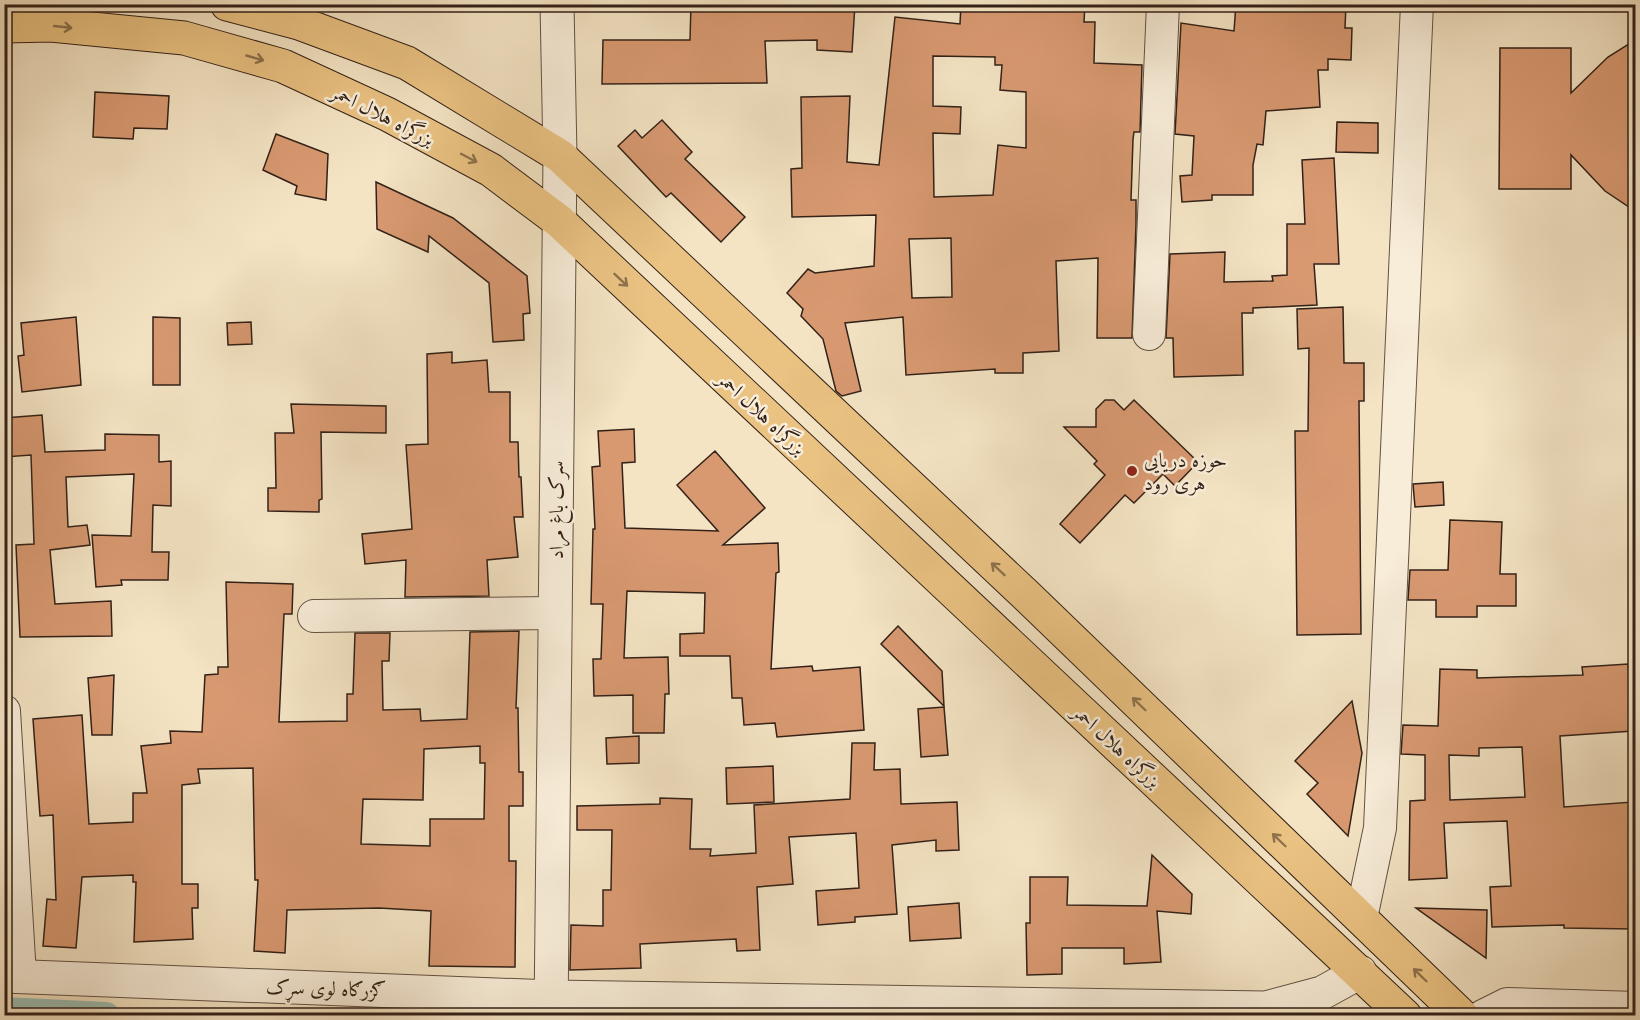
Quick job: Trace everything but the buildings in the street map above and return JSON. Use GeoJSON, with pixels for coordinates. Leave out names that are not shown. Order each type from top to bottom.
{"type":"FeatureCollection","features":[{"type":"Feature","properties":{"kind":"highway"},"geometry":{"type":"LineString","coordinates":[[227,4],[299,23],[407,63],[560,156],[1028,597],[1462,1016]]}},
{"type":"Feature","properties":{"kind":"highway","name":"بزرگراه هلال احمر"},"geometry":{"type":"LineString","coordinates":[[4,26],[51,25],[184,38],[283,66],[387,114],[491,170],[559,221],[1405,1016]]}},
{"type":"Feature","properties":{"kind":"street","name":"سرک باغ مراد"},"geometry":{"type":"LineString","coordinates":[[551,1006],[560,156],[557,4]]}},
{"type":"Feature","properties":{"kind":"street"},"geometry":{"type":"LineString","coordinates":[[1149,334],[1163,4]]}},
{"type":"Feature","properties":{"kind":"street"},"geometry":{"type":"LineString","coordinates":[[1361,918],[1380,828],[1418,4]]}},
{"type":"Feature","properties":{"kind":"street"},"geometry":{"type":"LineString","coordinates":[[314,616],[555,613]]}},
{"type":"Feature","properties":{"kind":"street"},"geometry":{"type":"LineString","coordinates":[[4,711],[12,976]]}},
{"type":"Feature","properties":{"kind":"street","name":"ګزرګاه لوی سړک"},"geometry":{"type":"LineString","coordinates":[[12,976],[551,1006],[1266,1008],[1322,993],[1359,972]]}},
{"type":"Feature","properties":{"kind":"street"},"geometry":{"type":"LineString","coordinates":[[1483,1016],[1507,1004],[1635,1008]]}},
{"type":"Feature","properties":{"kind":"waterway"},"geometry":{"type":"LineString","coordinates":[[4,1011],[106,1016]]}},
{"type":"Feature","properties":{"kind":"place","name":"حوزه دریایی هری رود"},"geometry":{"type":"Point","coordinates":[1132,471]}}]}
